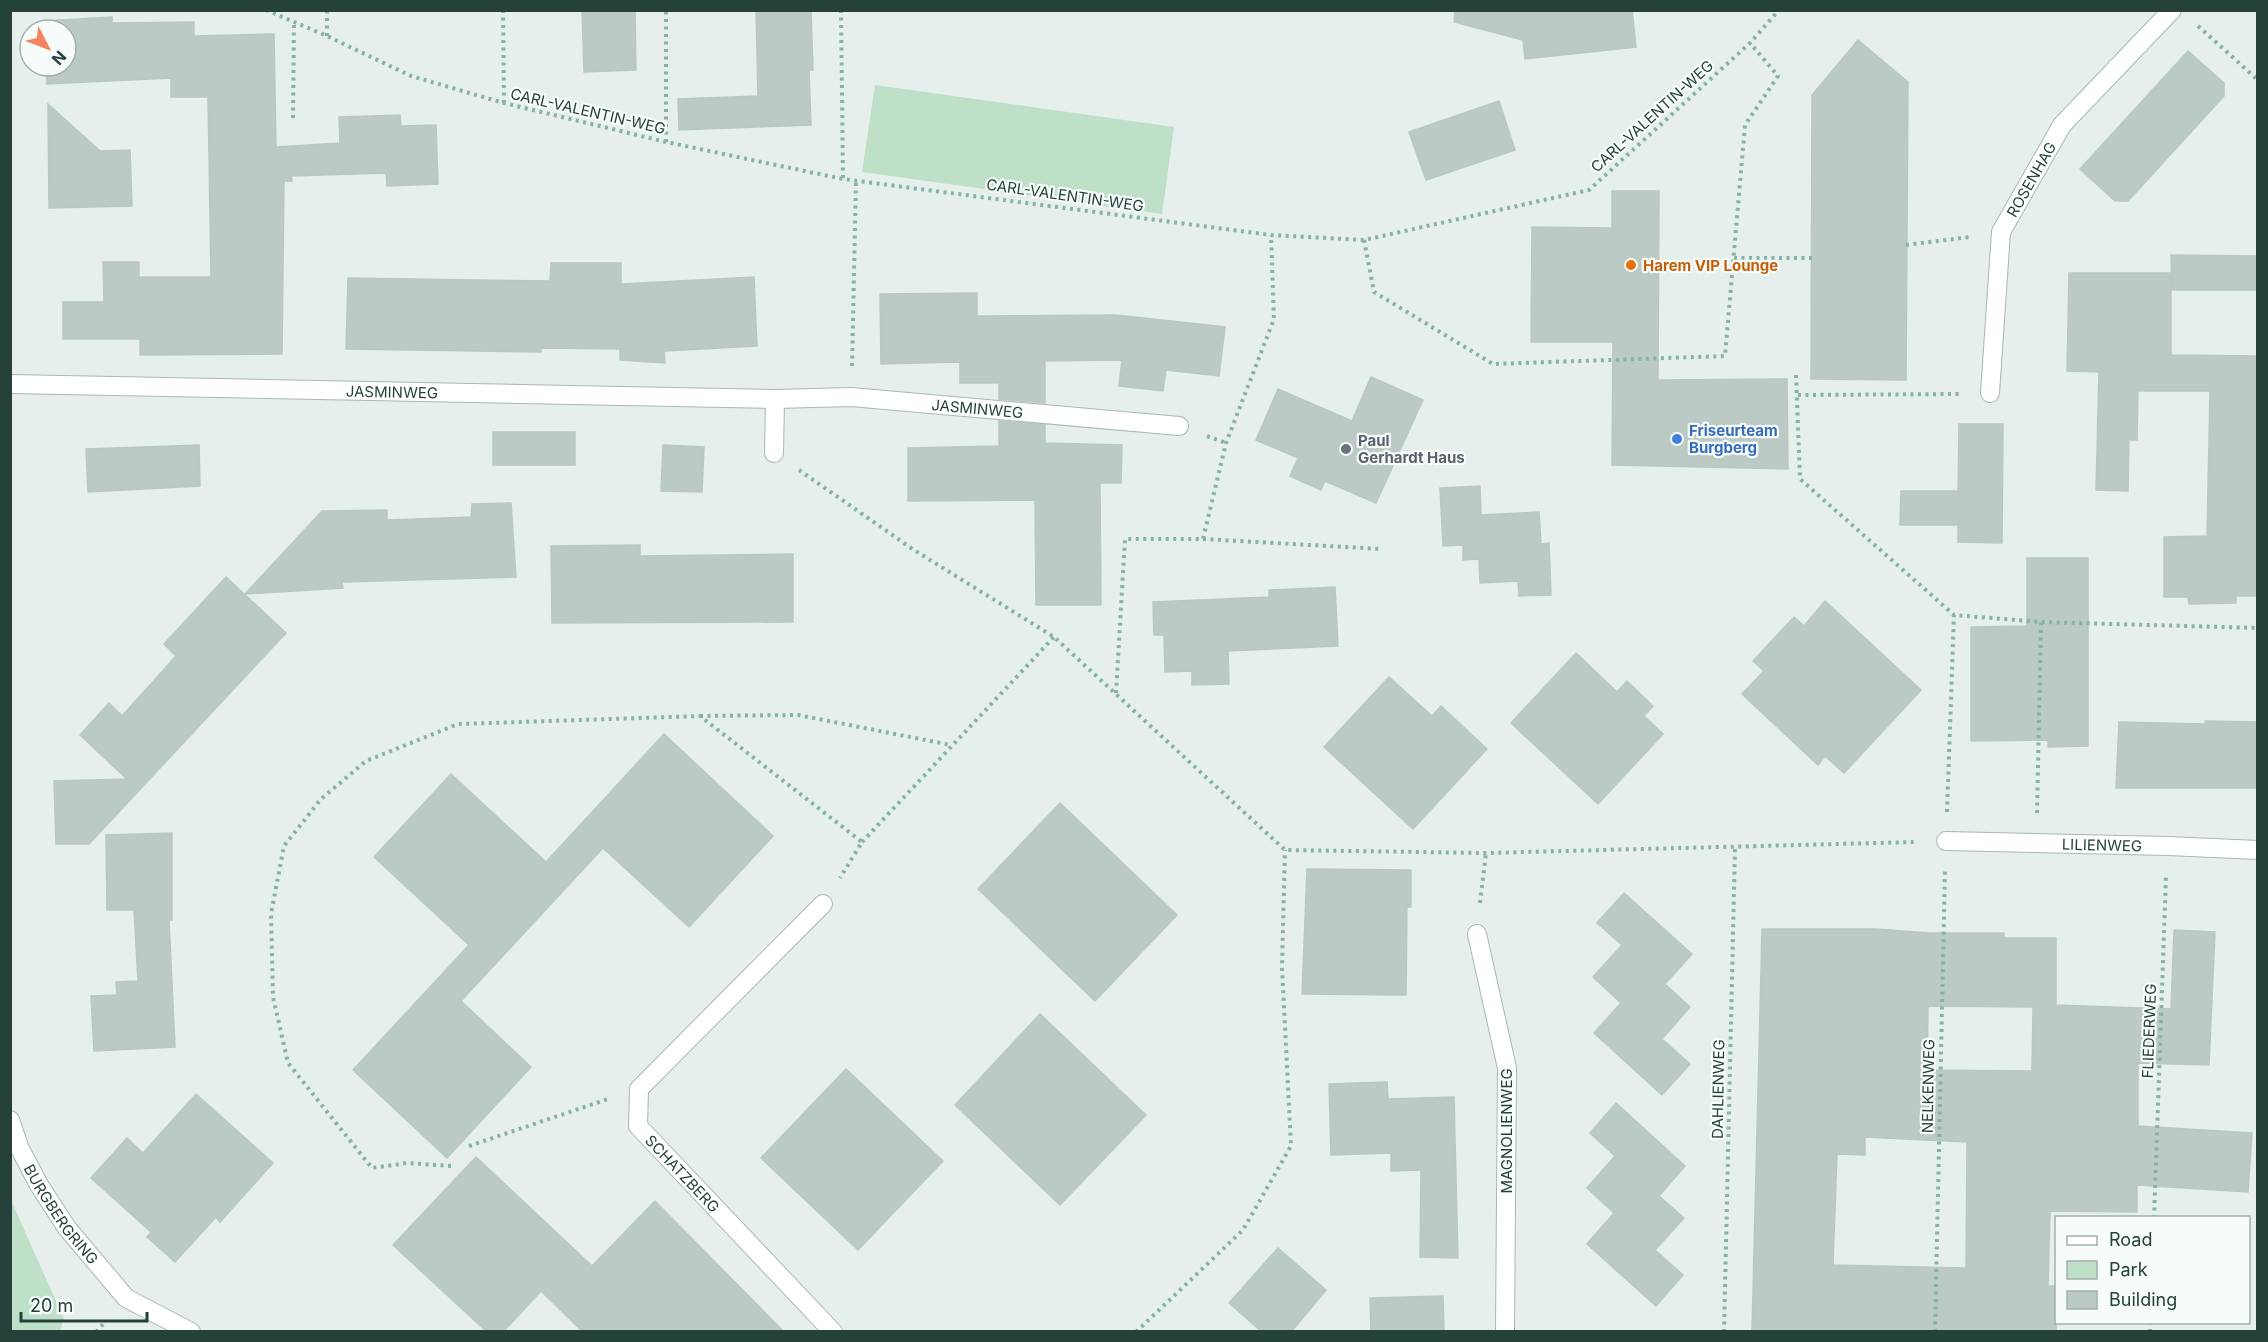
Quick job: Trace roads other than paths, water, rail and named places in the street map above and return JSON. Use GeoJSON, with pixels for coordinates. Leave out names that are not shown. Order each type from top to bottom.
{"type":"FeatureCollection","features":[{"type":"Feature","properties":{"kind":"street","name":"ROSENHAG"},"geometry":{"type":"LineString","coordinates":[[1990,393],[2001,232],[2062,125],[2172,10]]}},
{"type":"Feature","properties":{"kind":"street","name":"JASMINWEG"},"geometry":{"type":"LineString","coordinates":[[10,384],[775,399],[851,397],[1179,426]]}},
{"type":"Feature","properties":{"kind":"street"},"geometry":{"type":"LineString","coordinates":[[774,453],[775,399]]}},
{"type":"Feature","properties":{"kind":"street","name":"LILIENWEG"},"geometry":{"type":"LineString","coordinates":[[1946,842],[2036,842],[2258,850]]}},
{"type":"Feature","properties":{"kind":"street","name":"SCHATZBERG"},"geometry":{"type":"LineString","coordinates":[[823,904],[639,1089],[638,1126],[833,1332]]}},
{"type":"Feature","properties":{"kind":"street","name":"MAGNOLIENWEG"},"geometry":{"type":"LineString","coordinates":[[1477,934],[1507,1068],[1505,1332]]}},
{"type":"Feature","properties":{"kind":"street","name":"BURGBERGRING"},"geometry":{"type":"LineString","coordinates":[[10,1120],[20,1149],[39,1185],[67,1228],[126,1298],[191,1332]]}},
{"type":"Feature","properties":{"kind":"place","name":"Harem VIP Lounge"},"geometry":{"type":"Point","coordinates":[1631,265]}},
{"type":"Feature","properties":{"kind":"place","name":"Friseurteam Burgberg"},"geometry":{"type":"Point","coordinates":[1677,439]}},
{"type":"Feature","properties":{"kind":"place","name":"Paul Gerhardt Haus"},"geometry":{"type":"Point","coordinates":[1346,449]}}]}
